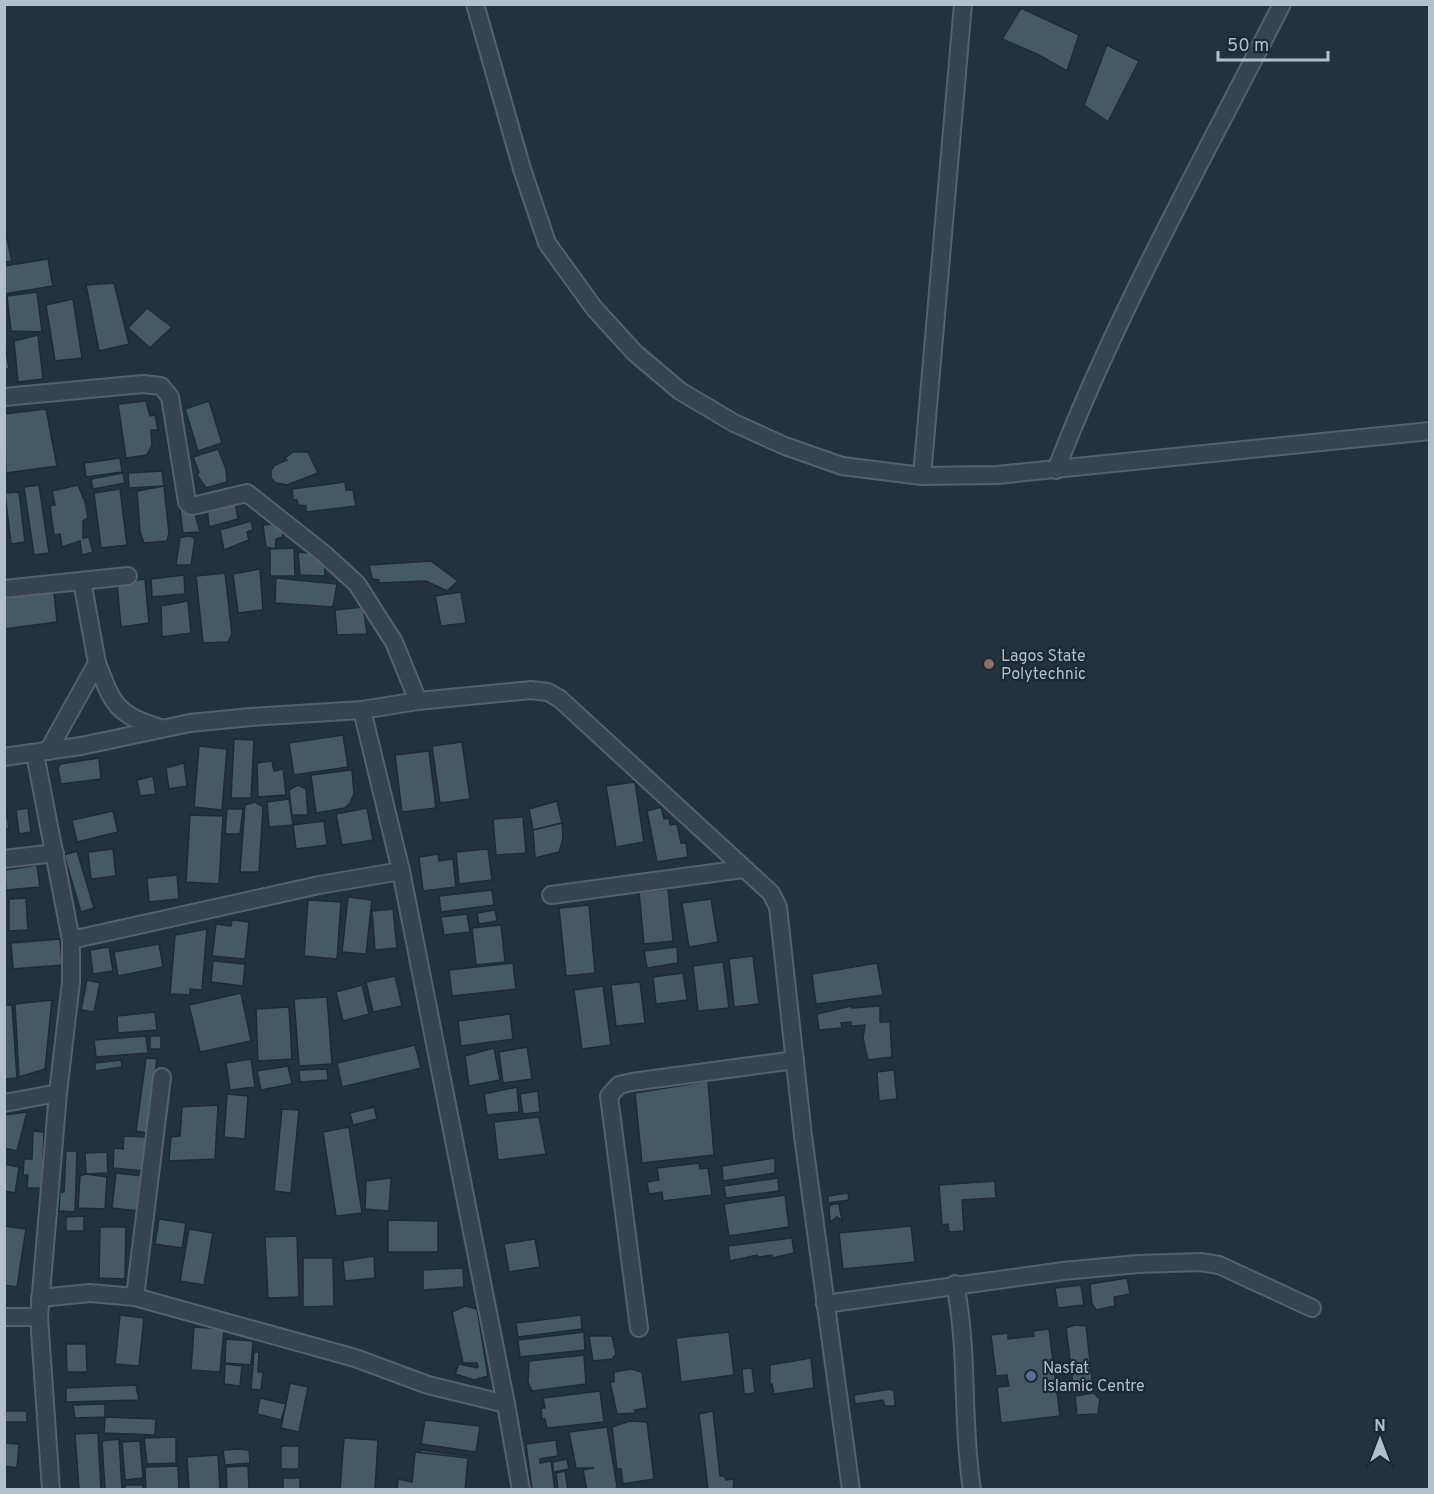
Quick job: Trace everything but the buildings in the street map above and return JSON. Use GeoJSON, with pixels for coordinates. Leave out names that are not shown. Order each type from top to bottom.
{"type":"FeatureCollection","features":[{"type":"Feature","properties":{"kind":"street"},"geometry":{"type":"LineString","coordinates":[[475,4],[522,169],[547,243],[594,308],[635,353],[680,391],[734,423],[784,446],[842,466],[922,476],[1056,470],[1430,431]]}},
{"type":"Feature","properties":{"kind":"street"},"geometry":{"type":"LineString","coordinates":[[922,476],[963,4]]}},
{"type":"Feature","properties":{"kind":"street"},"geometry":{"type":"LineString","coordinates":[[1056,470],[1085,394],[1173,213],[1282,4]]}},
{"type":"Feature","properties":{"kind":"street"},"geometry":{"type":"LineString","coordinates":[[4,397],[143,384],[161,386],[170,397],[187,502],[191,506],[247,493],[323,553],[357,584],[394,642],[418,701]]}},
{"type":"Feature","properties":{"kind":"street"},"geometry":{"type":"LineString","coordinates":[[4,589],[128,576]]}},
{"type":"Feature","properties":{"kind":"street"},"geometry":{"type":"LineString","coordinates":[[82,580],[97,663],[117,708],[134,720],[160,728]]}},
{"type":"Feature","properties":{"kind":"street"},"geometry":{"type":"LineString","coordinates":[[51,1490],[39,1317],[70,982],[71,940],[55,853],[41,753],[97,663]]}},
{"type":"Feature","properties":{"kind":"street"},"geometry":{"type":"LineString","coordinates":[[4,757],[41,753],[160,728],[251,717],[362,710],[418,701],[531,690],[548,692],[560,699],[771,893],[778,907],[825,1304],[851,1490]]}},
{"type":"Feature","properties":{"kind":"street"},"geometry":{"type":"LineString","coordinates":[[362,710],[401,872],[506,1404],[520,1490]]}},
{"type":"Feature","properties":{"kind":"street"},"geometry":{"type":"LineString","coordinates":[[4,859],[55,853]]}},
{"type":"Feature","properties":{"kind":"street"},"geometry":{"type":"LineString","coordinates":[[551,895],[743,869]]}},
{"type":"Feature","properties":{"kind":"street"},"geometry":{"type":"LineString","coordinates":[[71,940],[319,885],[401,872]]}},
{"type":"Feature","properties":{"kind":"street"},"geometry":{"type":"LineString","coordinates":[[639,1328],[609,1096],[619,1085],[632,1082],[795,1060]]}},
{"type":"Feature","properties":{"kind":"street"},"geometry":{"type":"LineString","coordinates":[[135,1297],[162,1077]]}},
{"type":"Feature","properties":{"kind":"street"},"geometry":{"type":"LineString","coordinates":[[4,1102],[58,1093]]}},
{"type":"Feature","properties":{"kind":"street"},"geometry":{"type":"LineString","coordinates":[[825,1304],[955,1284],[1138,1264],[1210,1262],[1312,1308]]}},
{"type":"Feature","properties":{"kind":"street"},"geometry":{"type":"LineString","coordinates":[[955,1284],[963,1320],[966,1455],[972,1490]]}},
{"type":"Feature","properties":{"kind":"street"},"geometry":{"type":"LineString","coordinates":[[40,1298],[90,1293],[135,1297],[346,1355],[428,1385],[506,1404]]}},
{"type":"Feature","properties":{"kind":"street"},"geometry":{"type":"LineString","coordinates":[[4,1317],[39,1317]]}},
{"type":"Feature","properties":{"kind":"place","name":"Lagos State Polytechnic"},"geometry":{"type":"Point","coordinates":[989,664]}},
{"type":"Feature","properties":{"kind":"place","name":"Nasfat Islamic Centre"},"geometry":{"type":"Point","coordinates":[1031,1376]}}]}
